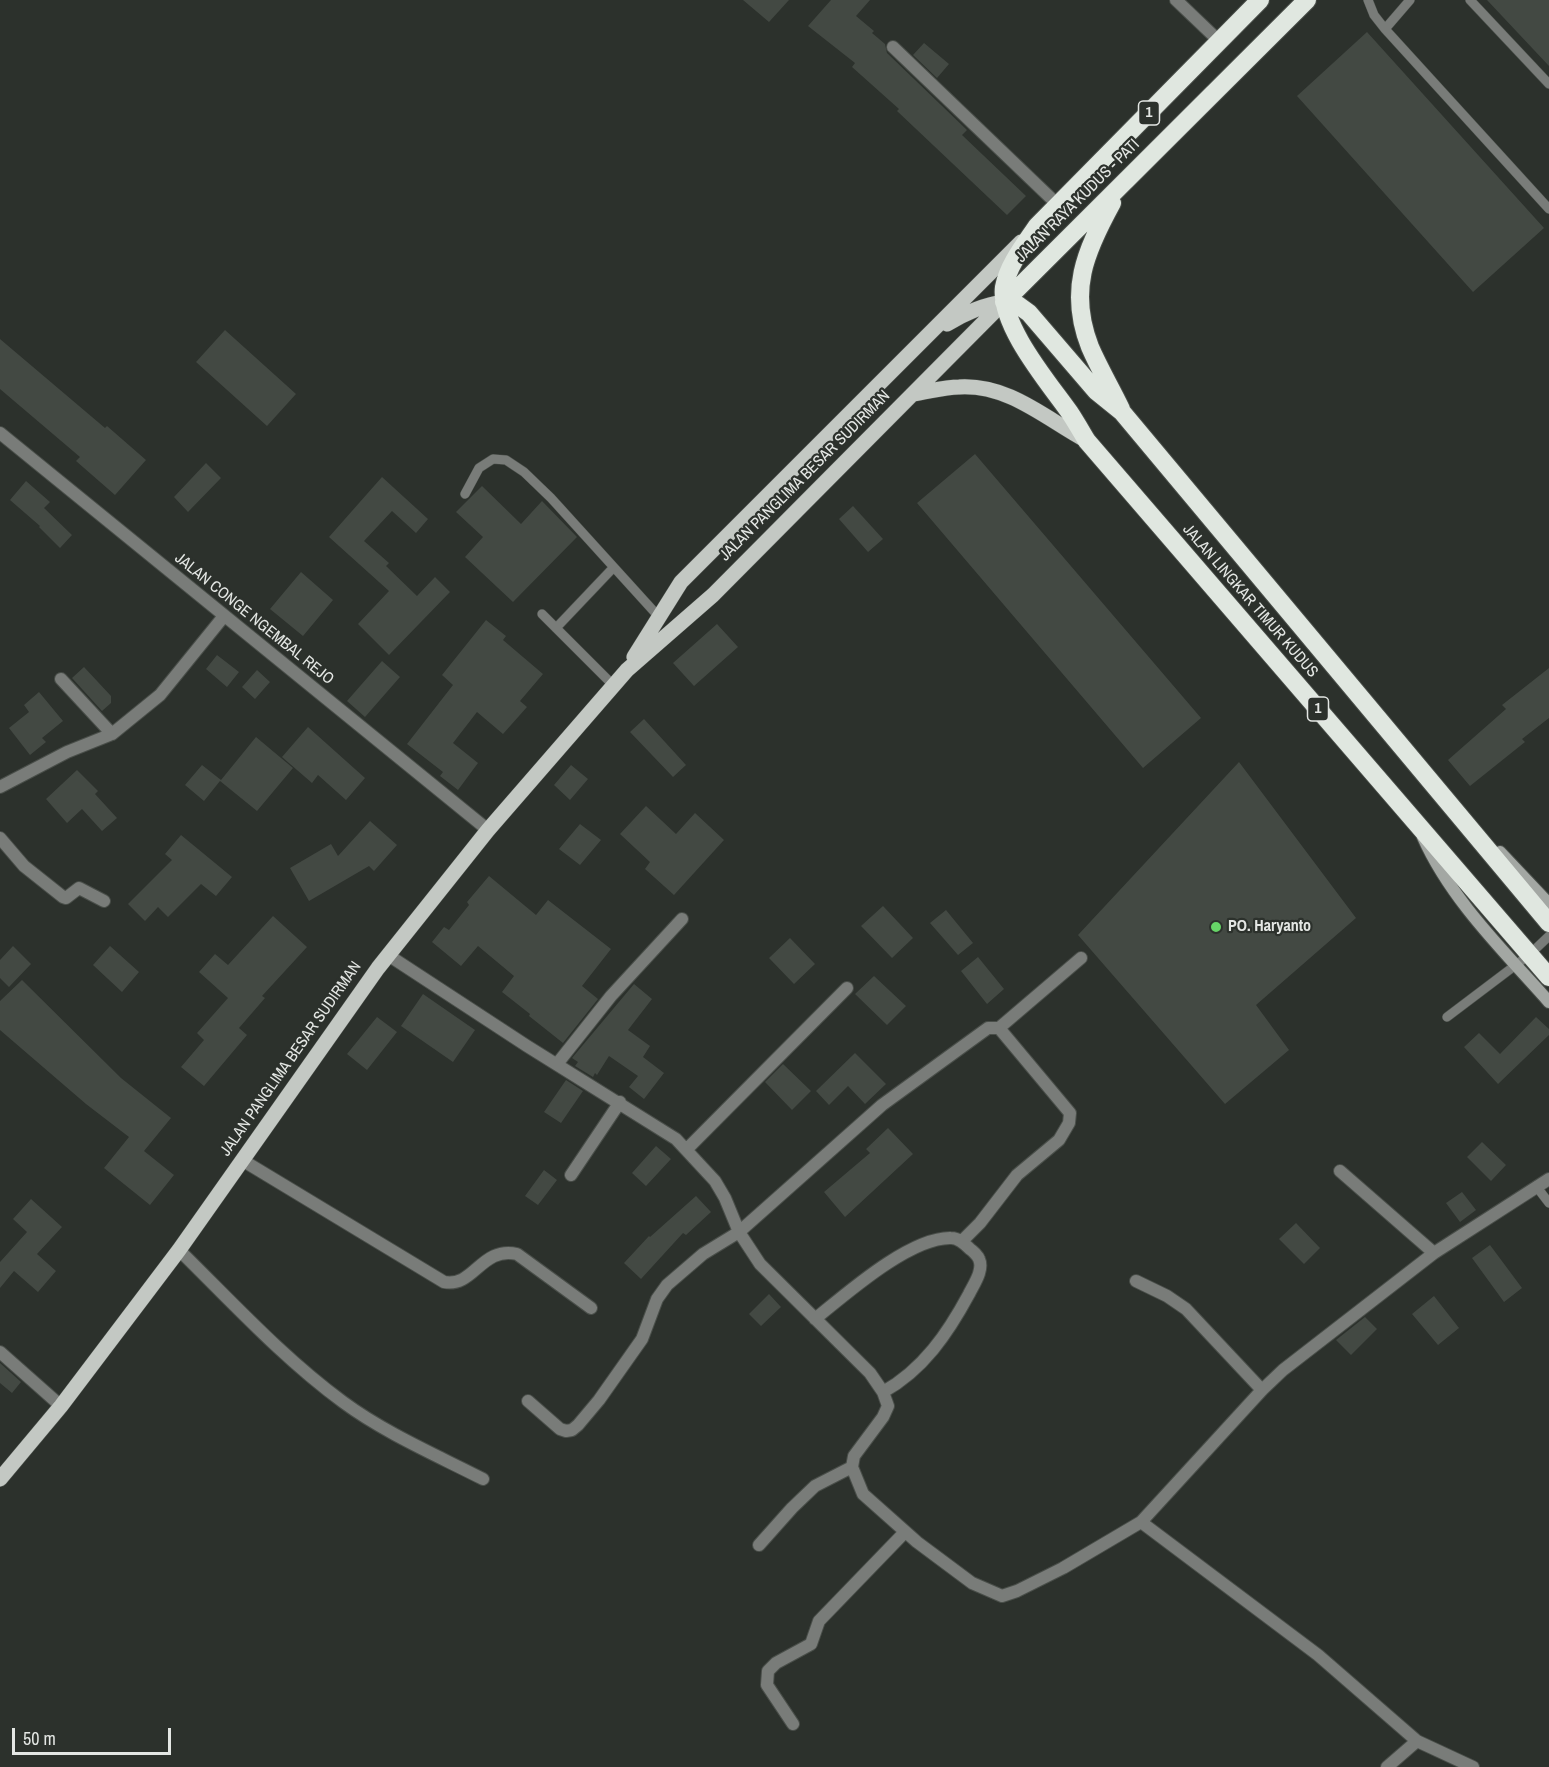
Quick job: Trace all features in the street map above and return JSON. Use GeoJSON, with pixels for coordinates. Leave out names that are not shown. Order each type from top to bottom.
{"type":"FeatureCollection","features":[{"type":"Feature","properties":{"kind":"highway","name":"JALAN RAYA KUDUS - PATI"},"geometry":{"type":"LineString","coordinates":[[1004,302],[1004,286],[1011,266],[1037,226],[1260,0]]}},
{"type":"Feature","properties":{"kind":"highway","name":"JALAN RAYA KUDUS - PATI"},"geometry":{"type":"LineString","coordinates":[[1004,302],[1307,0]]}},
{"type":"Feature","properties":{"kind":"highway","name":"1"},"geometry":{"type":"LineString","coordinates":[[1122,412],[1090,346],[1082,316],[1079,290],[1082,271],[1097,231],[1125,180]]}},
{"type":"Feature","properties":{"kind":"highway","name":"1"},"geometry":{"type":"LineString","coordinates":[[1004,302],[1018,305],[1029,313],[1096,391],[1122,412]]}},
{"type":"Feature","properties":{"kind":"highway","name":"JALAN LINGKAR TIMUR KUDUS"},"geometry":{"type":"LineString","coordinates":[[1004,302],[1009,318],[1032,361],[1072,415],[1087,441],[1417,824],[1523,960],[1549,977]]}},
{"type":"Feature","properties":{"kind":"highway","name":"JALAN LINGKAR TIMUR KUDUS"},"geometry":{"type":"LineString","coordinates":[[1122,412],[1549,923]]}},
{"type":"Feature","properties":{"kind":"main road"},"geometry":{"type":"LineString","coordinates":[[926,336],[1037,226]]}},
{"type":"Feature","properties":{"kind":"main road"},"geometry":{"type":"LineString","coordinates":[[926,336],[961,315],[986,305],[1004,302]]}},
{"type":"Feature","properties":{"kind":"main road","name":"JALAN PANGLIMA BESAR SUDIRMAN"},"geometry":{"type":"LineString","coordinates":[[0,1479],[61,1406],[179,1250],[388,955],[488,830],[627,670],[713,595],[1004,302]]}},
{"type":"Feature","properties":{"kind":"main road","name":"JALAN PANGLIMA BESAR SUDIRMAN"},"geometry":{"type":"LineString","coordinates":[[627,670],[681,582],[926,336]]}},
{"type":"Feature","properties":{"kind":"main road"},"geometry":{"type":"LineString","coordinates":[[913,394],[959,387],[1006,394],[1020,400],[1087,441]]}},
{"type":"Feature","properties":{"kind":"street"},"geometry":{"type":"LineString","coordinates":[[1176,0],[1219,41]]}},
{"type":"Feature","properties":{"kind":"street"},"geometry":{"type":"LineString","coordinates":[[893,47],[1058,204]]}},
{"type":"Feature","properties":{"kind":"street","name":"JALAN CONGE NGEMBAL REJO"},"geometry":{"type":"LineString","coordinates":[[3,439],[488,830]]}},
{"type":"Feature","properties":{"kind":"street"},"geometry":{"type":"LineString","coordinates":[[0,787],[67,752],[112,734],[160,694],[224,616]]}},
{"type":"Feature","properties":{"kind":"street"},"geometry":{"type":"LineString","coordinates":[[61,679],[112,734]]}},
{"type":"Feature","properties":{"kind":"street"},"geometry":{"type":"LineString","coordinates":[[1459,816],[1494,846],[1549,904]]}},
{"type":"Feature","properties":{"kind":"street"},"geometry":{"type":"LineString","coordinates":[[0,838],[24,866],[63,897],[66,898],[79,888],[104,901]]}},
{"type":"Feature","properties":{"kind":"street"},"geometry":{"type":"LineString","coordinates":[[557,1064],[611,996],[682,919]]}},
{"type":"Feature","properties":{"kind":"street"},"geometry":{"type":"LineString","coordinates":[[388,955],[620,1102],[676,1139],[687,1149],[715,1181],[725,1198],[739,1232],[760,1264],[870,1373],[883,1392],[888,1406],[883,1417],[855,1456],[852,1467],[863,1494],[905,1532],[972,1583],[1002,1596],[1063,1568],[1141,1522],[1283,1370],[1434,1253],[1549,1179]]}},
{"type":"Feature","properties":{"kind":"street"},"geometry":{"type":"LineString","coordinates":[[528,1401],[560,1429],[572,1430],[599,1400],[642,1339],[660,1293],[703,1254],[739,1232],[882,1105],[988,1028],[999,1028],[1081,958]]}},
{"type":"Feature","properties":{"kind":"street"},"geometry":{"type":"LineString","coordinates":[[1523,960],[1549,1002]]}},
{"type":"Feature","properties":{"kind":"street"},"geometry":{"type":"LineString","coordinates":[[687,1149],[847,988]]}},
{"type":"Feature","properties":{"kind":"street"},"geometry":{"type":"LineString","coordinates":[[962,1241],[980,1223],[1017,1175],[1059,1140],[1070,1123],[1070,1113],[999,1028]]}},
{"type":"Feature","properties":{"kind":"street"},"geometry":{"type":"LineString","coordinates":[[570,1175],[620,1102]]}},
{"type":"Feature","properties":{"kind":"street"},"geometry":{"type":"LineString","coordinates":[[242,1160],[444,1282],[453,1283],[463,1279],[494,1254],[507,1251],[517,1254],[591,1308]]}},
{"type":"Feature","properties":{"kind":"street"},"geometry":{"type":"LineString","coordinates":[[1340,1171],[1434,1253]]}},
{"type":"Feature","properties":{"kind":"street"},"geometry":{"type":"LineString","coordinates":[[815,1319],[887,1263],[915,1247],[951,1238],[962,1241],[979,1259],[980,1269],[955,1320],[928,1356],[899,1383],[883,1392]]}},
{"type":"Feature","properties":{"kind":"street"},"geometry":{"type":"LineString","coordinates":[[179,1250],[310,1376],[345,1404],[483,1479]]}},
{"type":"Feature","properties":{"kind":"street"},"geometry":{"type":"LineString","coordinates":[[1136,1281],[1173,1299],[1186,1310],[1262,1390]]}},
{"type":"Feature","properties":{"kind":"street"},"geometry":{"type":"LineString","coordinates":[[0,1352],[61,1406]]}},
{"type":"Feature","properties":{"kind":"street"},"geometry":{"type":"LineString","coordinates":[[759,1545],[815,1486],[852,1467]]}},
{"type":"Feature","properties":{"kind":"street"},"geometry":{"type":"LineString","coordinates":[[1141,1522],[1318,1655],[1417,1742],[1473,1767]]}},
{"type":"Feature","properties":{"kind":"street"},"geometry":{"type":"LineString","coordinates":[[793,1724],[767,1685],[768,1671],[776,1663],[811,1644],[819,1621],[905,1532]]}},
{"type":"Feature","properties":{"kind":"street"},"geometry":{"type":"LineString","coordinates":[[1387,1767],[1417,1742]]}},
{"type":"Feature","properties":{"kind":"lane"},"geometry":{"type":"LineString","coordinates":[[1368,0],[1374,15],[1385,29],[1549,209]]}},
{"type":"Feature","properties":{"kind":"lane"},"geometry":{"type":"LineString","coordinates":[[1385,29],[1410,0]]}},
{"type":"Feature","properties":{"kind":"lane"},"geometry":{"type":"LineString","coordinates":[[1470,0],[1549,84]]}},
{"type":"Feature","properties":{"kind":"lane"},"geometry":{"type":"LineString","coordinates":[[465,494],[479,468],[493,459],[506,460],[524,472],[551,498],[659,617]]}},
{"type":"Feature","properties":{"kind":"lane"},"geometry":{"type":"LineString","coordinates":[[556,628],[613,568]]}},
{"type":"Feature","properties":{"kind":"lane"},"geometry":{"type":"LineString","coordinates":[[542,614],[613,685]]}},
{"type":"Feature","properties":{"kind":"lane"},"geometry":{"type":"LineString","coordinates":[[1447,1017],[1523,960],[1549,936]]}},
{"type":"Feature","properties":{"kind":"lane"},"geometry":{"type":"LineString","coordinates":[[1536,1186],[1549,1203]]}},
{"type":"Feature","properties":{"kind":"building"},"geometry":{"type":"Polygon","coordinates":[[[743,0],[789,0],[769,22],[743,0]]]}},
{"type":"Feature","properties":{"kind":"building"},"geometry":{"type":"Polygon","coordinates":[[[831,0],[870,0],[856,16],[885,44],[887,53],[967,130],[962,135],[1026,196],[1007,215],[897,111],[899,109],[852,67],[855,63],[808,26],[831,0]]]}},
{"type":"Feature","properties":{"kind":"building"},"geometry":{"type":"Polygon","coordinates":[[[1487,0],[1549,0],[1549,66],[1487,0]]]}},
{"type":"Feature","properties":{"kind":"building"},"geometry":{"type":"Polygon","coordinates":[[[1367,32],[1544,228],[1473,292],[1297,96],[1367,32]]]}},
{"type":"Feature","properties":{"kind":"building"},"geometry":{"type":"Polygon","coordinates":[[[924,43],[949,64],[937,78],[913,55],[924,43]]]}},
{"type":"Feature","properties":{"kind":"building"},"geometry":{"type":"Polygon","coordinates":[[[225,330],[296,394],[267,426],[196,362],[225,330]]]}},
{"type":"Feature","properties":{"kind":"building"},"geometry":{"type":"Polygon","coordinates":[[[0,339],[146,460],[115,495],[76,461],[80,457],[0,389],[0,339]]]}},
{"type":"Feature","properties":{"kind":"building"},"geometry":{"type":"Polygon","coordinates":[[[975,454],[1201,718],[1143,768],[917,503],[975,454]]]}},
{"type":"Feature","properties":{"kind":"building"},"geometry":{"type":"Polygon","coordinates":[[[206,463],[221,478],[188,512],[174,497],[206,463]]]}},
{"type":"Feature","properties":{"kind":"building"},"geometry":{"type":"Polygon","coordinates":[[[382,477],[428,519],[416,533],[392,511],[364,541],[389,563],[386,566],[417,596],[435,577],[450,592],[389,655],[358,624],[389,591],[329,537],[382,477]]]}},
{"type":"Feature","properties":{"kind":"building"},"geometry":{"type":"Polygon","coordinates":[[[26,481],[50,502],[44,508],[72,535],[60,548],[40,526],[10,500],[26,481]]]}},
{"type":"Feature","properties":{"kind":"building"},"geometry":{"type":"Polygon","coordinates":[[[482,486],[521,524],[542,501],[577,537],[513,602],[465,557],[483,537],[456,512],[482,486]]]}},
{"type":"Feature","properties":{"kind":"building"},"geometry":{"type":"Polygon","coordinates":[[[853,506],[883,539],[868,552],[839,519],[853,506]]]}},
{"type":"Feature","properties":{"kind":"building"},"geometry":{"type":"Polygon","coordinates":[[[301,572],[333,600],[303,636],[270,609],[301,572]]]}},
{"type":"Feature","properties":{"kind":"building"},"geometry":{"type":"Polygon","coordinates":[[[486,620],[506,636],[503,640],[543,674],[520,701],[527,707],[503,734],[477,712],[453,743],[478,763],[458,790],[440,776],[443,772],[407,744],[453,685],[442,675],[486,620]]]}},
{"type":"Feature","properties":{"kind":"building"},"geometry":{"type":"Polygon","coordinates":[[[717,624],[738,647],[694,686],[673,663],[717,624]]]}},
{"type":"Feature","properties":{"kind":"building"},"geometry":{"type":"Polygon","coordinates":[[[217,655],[239,672],[227,687],[206,669],[217,655]]]}},
{"type":"Feature","properties":{"kind":"building"},"geometry":{"type":"Polygon","coordinates":[[[382,661],[400,677],[365,717],[347,701],[382,661]]]}},
{"type":"Feature","properties":{"kind":"building"},"geometry":{"type":"Polygon","coordinates":[[[84,667],[111,696],[111,703],[102,711],[72,678],[84,667]]]}},
{"type":"Feature","properties":{"kind":"building"},"geometry":{"type":"Polygon","coordinates":[[[1549,668],[1549,718],[1522,739],[1525,742],[1470,786],[1448,760],[1506,709],[1502,705],[1549,668]]]}},
{"type":"Feature","properties":{"kind":"building"},"geometry":{"type":"Polygon","coordinates":[[[257,670],[270,682],[255,699],[242,687],[257,670]]]}},
{"type":"Feature","properties":{"kind":"building"},"geometry":{"type":"Polygon","coordinates":[[[39,692],[63,721],[42,738],[46,742],[30,755],[9,728],[29,712],[24,705],[39,692]]]}},
{"type":"Feature","properties":{"kind":"building"},"geometry":{"type":"Polygon","coordinates":[[[644,719],[686,765],[673,777],[630,732],[644,719]]]}},
{"type":"Feature","properties":{"kind":"building"},"geometry":{"type":"Polygon","coordinates":[[[308,727],[365,778],[346,800],[318,775],[312,783],[282,757],[308,727]]]}},
{"type":"Feature","properties":{"kind":"building"},"geometry":{"type":"Polygon","coordinates":[[[256,737],[293,768],[257,811],[220,781],[204,801],[185,785],[202,765],[221,780],[256,737]]]}},
{"type":"Feature","properties":{"kind":"building","name":"PO. Haryanto"},"geometry":{"type":"Polygon","coordinates":[[[1239,762],[1356,918],[1256,1005],[1289,1050],[1225,1104],[1078,935],[1239,762]]]}},
{"type":"Feature","properties":{"kind":"building"},"geometry":{"type":"Polygon","coordinates":[[[571,765],[588,779],[570,800],[554,785],[571,765]]]}},
{"type":"Feature","properties":{"kind":"building"},"geometry":{"type":"Polygon","coordinates":[[[77,770],[98,791],[95,794],[117,818],[102,831],[82,809],[67,823],[46,799],[77,770]]]}},
{"type":"Feature","properties":{"kind":"building"},"geometry":{"type":"Polygon","coordinates":[[[646,806],[676,834],[695,813],[724,840],[674,895],[645,869],[650,862],[620,834],[646,806]]]}},
{"type":"Feature","properties":{"kind":"building"},"geometry":{"type":"Polygon","coordinates":[[[370,821],[397,845],[374,871],[369,866],[309,901],[290,868],[331,844],[338,856],[370,821]]]}},
{"type":"Feature","properties":{"kind":"building"},"geometry":{"type":"Polygon","coordinates":[[[580,824],[601,840],[580,865],[559,849],[580,824]]]}},
{"type":"Feature","properties":{"kind":"building"},"geometry":{"type":"Polygon","coordinates":[[[181,835],[232,877],[216,896],[201,884],[168,917],[158,907],[145,921],[128,904],[172,860],[165,854],[181,835]]]}},
{"type":"Feature","properties":{"kind":"building"},"geometry":{"type":"Polygon","coordinates":[[[489,876],[536,915],[548,900],[611,949],[582,986],[598,999],[563,1043],[502,992],[514,976],[478,946],[461,966],[432,942],[444,927],[449,930],[469,905],[467,902],[489,876]]]}},
{"type":"Feature","properties":{"kind":"building"},"geometry":{"type":"Polygon","coordinates":[[[883,906],[913,938],[892,958],[861,926],[883,906]]]}},
{"type":"Feature","properties":{"kind":"building"},"geometry":{"type":"Polygon","coordinates":[[[946,910],[973,943],[958,955],[930,923],[946,910]]]}},
{"type":"Feature","properties":{"kind":"building"},"geometry":{"type":"Polygon","coordinates":[[[273,916],[307,947],[262,996],[265,998],[239,1028],[247,1035],[204,1086],[181,1067],[204,1040],[197,1033],[228,998],[199,972],[215,954],[228,965],[273,916]]]}},
{"type":"Feature","properties":{"kind":"building"},"geometry":{"type":"Polygon","coordinates":[[[790,938],[815,964],[794,984],[769,958],[790,938]]]}},
{"type":"Feature","properties":{"kind":"building"},"geometry":{"type":"Polygon","coordinates":[[[13,946],[31,964],[9,987],[0,978],[0,960],[13,946]]]}},
{"type":"Feature","properties":{"kind":"building"},"geometry":{"type":"Polygon","coordinates":[[[110,946],[139,972],[122,992],[93,965],[110,946]]]}},
{"type":"Feature","properties":{"kind":"building"},"geometry":{"type":"Polygon","coordinates":[[[978,957],[1004,989],[987,1004],[961,971],[978,957]]]}},
{"type":"Feature","properties":{"kind":"building"},"geometry":{"type":"Polygon","coordinates":[[[874,976],[906,1006],[887,1025],[855,994],[874,976]]]}},
{"type":"Feature","properties":{"kind":"building"},"geometry":{"type":"Polygon","coordinates":[[[22,980],[121,1078],[171,1118],[144,1151],[174,1175],[150,1205],[104,1168],[129,1137],[86,1104],[0,1030],[0,1001],[22,980]]]}},
{"type":"Feature","properties":{"kind":"building"},"geometry":{"type":"Polygon","coordinates":[[[634,984],[652,999],[628,1030],[650,1046],[643,1057],[664,1073],[644,1099],[629,1087],[638,1076],[609,1056],[597,1075],[595,1073],[593,1077],[575,1066],[578,1062],[572,1058],[634,984]]]}},
{"type":"Feature","properties":{"kind":"building"},"geometry":{"type":"Polygon","coordinates":[[[423,994],[475,1030],[453,1062],[401,1026],[423,994]]]}},
{"type":"Feature","properties":{"kind":"building"},"geometry":{"type":"Polygon","coordinates":[[[377,1017],[397,1032],[367,1070],[347,1054],[377,1017]]]}},
{"type":"Feature","properties":{"kind":"building"},"geometry":{"type":"Polygon","coordinates":[[[1536,1017],[1549,1029],[1549,1035],[1498,1084],[1464,1047],[1479,1033],[1500,1054],[1536,1017]]]}},
{"type":"Feature","properties":{"kind":"building"},"geometry":{"type":"Polygon","coordinates":[[[855,1053],[886,1084],[865,1104],[848,1086],[829,1105],[816,1091],[855,1053]]]}},
{"type":"Feature","properties":{"kind":"building"},"geometry":{"type":"Polygon","coordinates":[[[783,1064],[811,1091],[792,1110],[765,1082],[783,1064]]]}},
{"type":"Feature","properties":{"kind":"building"},"geometry":{"type":"Polygon","coordinates":[[[566,1080],[583,1091],[561,1123],[544,1112],[566,1080]]]}},
{"type":"Feature","properties":{"kind":"building"},"geometry":{"type":"Polygon","coordinates":[[[888,1128],[913,1154],[845,1217],[824,1192],[870,1153],[866,1149],[888,1128]]]}},
{"type":"Feature","properties":{"kind":"building"},"geometry":{"type":"Polygon","coordinates":[[[1482,1142],[1506,1165],[1491,1181],[1467,1157],[1482,1142]]]}},
{"type":"Feature","properties":{"kind":"building"},"geometry":{"type":"Polygon","coordinates":[[[656,1146],[671,1159],[646,1186],[632,1173],[656,1146]]]}},
{"type":"Feature","properties":{"kind":"building"},"geometry":{"type":"Polygon","coordinates":[[[544,1170],[557,1180],[538,1205],[525,1196],[544,1170]]]}},
{"type":"Feature","properties":{"kind":"building"},"geometry":{"type":"Polygon","coordinates":[[[1462,1192],[1476,1210],[1460,1222],[1446,1203],[1462,1192]]]}},
{"type":"Feature","properties":{"kind":"building"},"geometry":{"type":"Polygon","coordinates":[[[696,1196],[711,1212],[686,1235],[683,1233],[641,1279],[624,1263],[649,1236],[696,1196]]]}},
{"type":"Feature","properties":{"kind":"building"},"geometry":{"type":"Polygon","coordinates":[[[31,1199],[62,1227],[37,1254],[56,1271],[38,1292],[14,1271],[0,1288],[0,1262],[27,1232],[13,1219],[31,1199]]]}},
{"type":"Feature","properties":{"kind":"building"},"geometry":{"type":"Polygon","coordinates":[[[1296,1223],[1320,1248],[1304,1264],[1279,1239],[1296,1223]]]}},
{"type":"Feature","properties":{"kind":"building"},"geometry":{"type":"Polygon","coordinates":[[[1490,1245],[1522,1288],[1504,1302],[1472,1258],[1490,1245]]]}},
{"type":"Feature","properties":{"kind":"building"},"geometry":{"type":"Polygon","coordinates":[[[769,1294],[781,1307],[761,1326],[749,1314],[769,1294]]]}},
{"type":"Feature","properties":{"kind":"building"},"geometry":{"type":"Polygon","coordinates":[[[1434,1296],[1459,1328],[1438,1345],[1412,1314],[1434,1296]]]}},
{"type":"Feature","properties":{"kind":"building"},"geometry":{"type":"Polygon","coordinates":[[[1365,1317],[1377,1329],[1351,1355],[1336,1340],[1365,1317]]]}},
{"type":"Feature","properties":{"kind":"building"},"geometry":{"type":"Polygon","coordinates":[[[0,1363],[21,1382],[12,1393],[0,1383],[0,1363]]]}},
{"type":"Feature","properties":{"kind":"place","name":"PO. Haryanto"},"geometry":{"type":"Point","coordinates":[1216,927]}}]}
